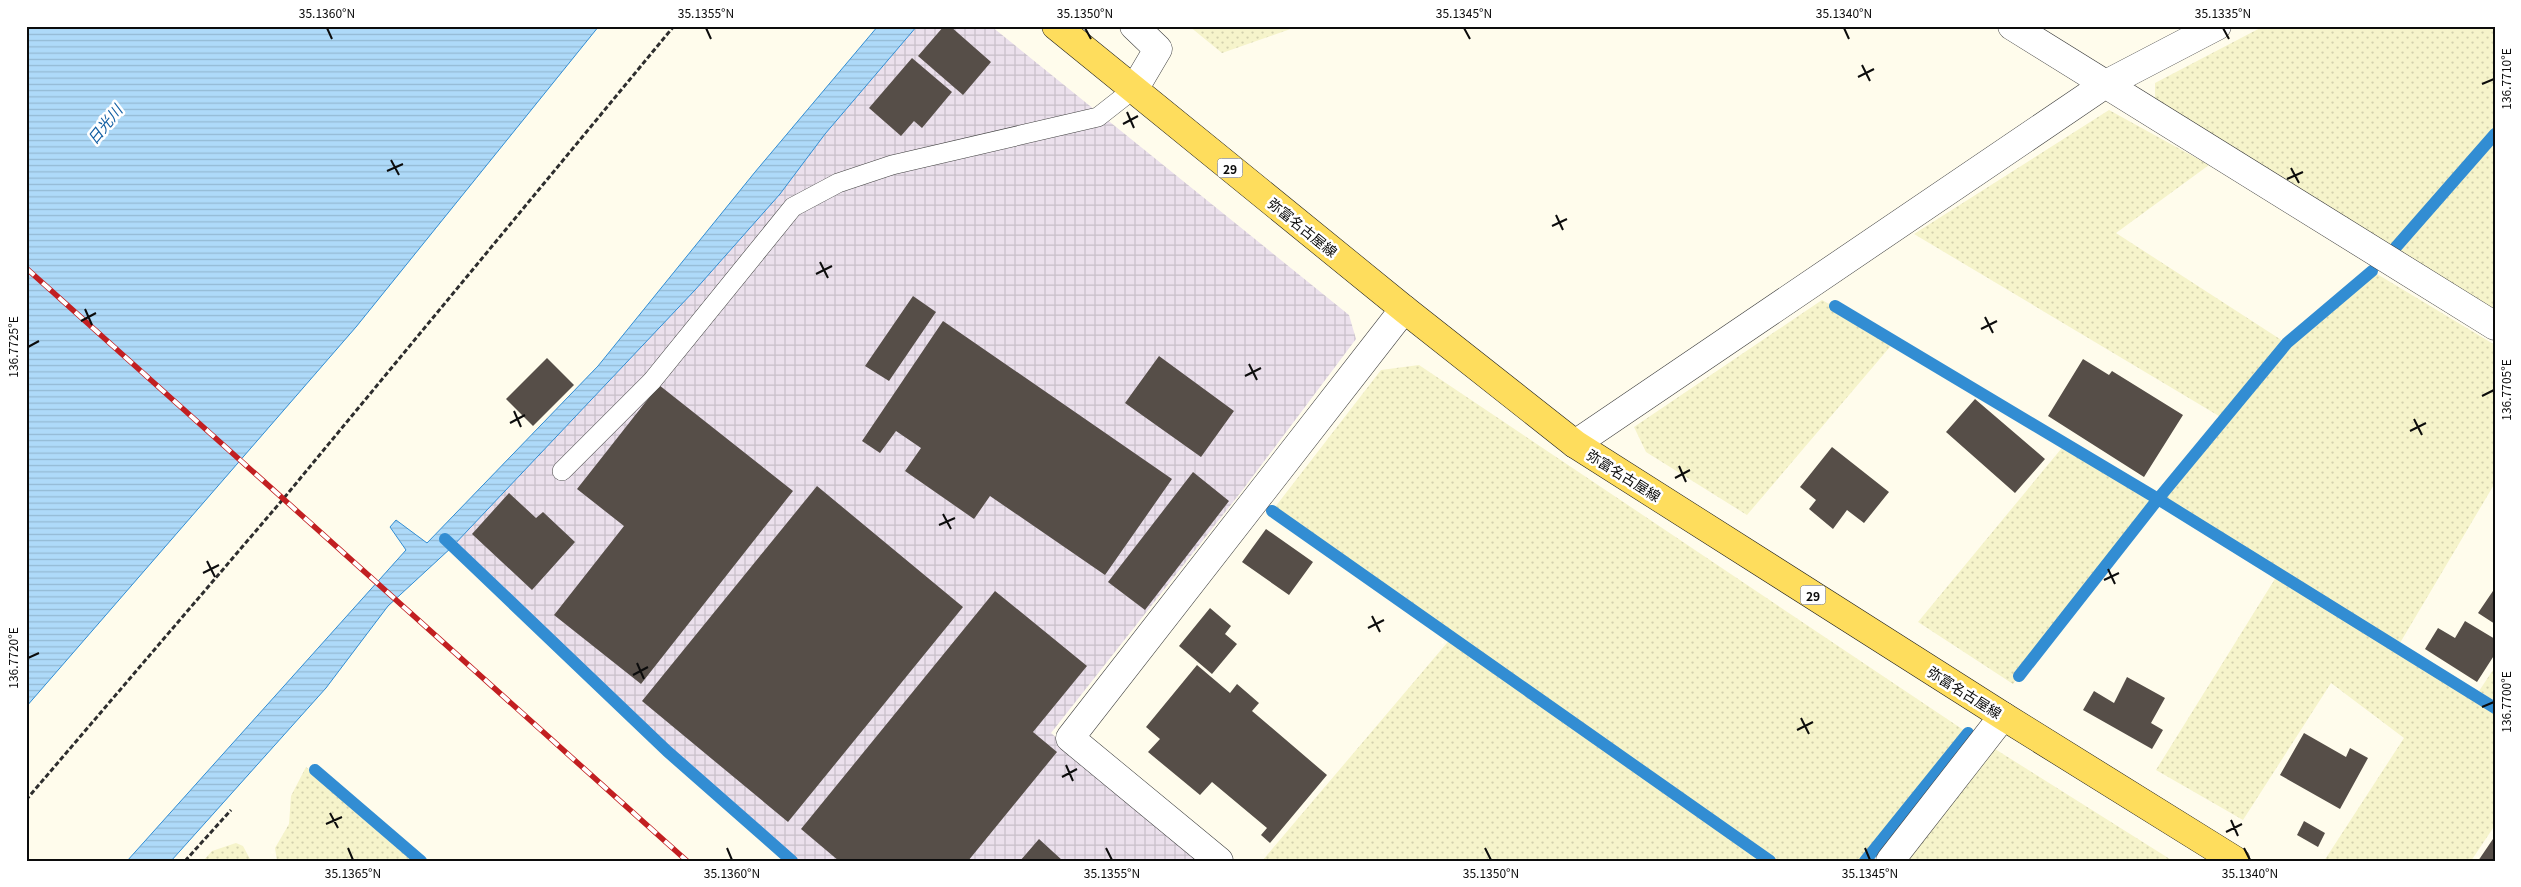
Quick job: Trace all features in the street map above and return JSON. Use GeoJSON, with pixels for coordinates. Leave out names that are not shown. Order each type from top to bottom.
{"type":"FeatureCollection","features":[{"type":"Feature","properties":{"kind":"main road","name":"弥富名古屋線"},"geometry":{"type":"LineString","coordinates":[[1056,26],[1135,88],[1404,309],[1575,444],[2003,716],[2236,861]]}},
{"type":"Feature","properties":{"kind":"street"},"geometry":{"type":"LineString","coordinates":[[1134,26],[1158,49],[1135,88]]}},
{"type":"Feature","properties":{"kind":"street"},"geometry":{"type":"LineString","coordinates":[[2012,26],[2104,85],[2495,326]]}},
{"type":"Feature","properties":{"kind":"street"},"geometry":{"type":"LineString","coordinates":[[1575,444],[2104,85],[2217,26]]}},
{"type":"Feature","properties":{"kind":"street"},"geometry":{"type":"LineString","coordinates":[[1219,861],[1070,738],[1404,309]]}},
{"type":"Feature","properties":{"kind":"street"},"geometry":{"type":"LineString","coordinates":[[1890,861],[2003,716]]}},
{"type":"Feature","properties":{"kind":"lane"},"geometry":{"type":"LineString","coordinates":[[562,471],[652,381],[793,207],[838,183],[892,165],[1098,118],[1135,88]]}},
{"type":"Feature","properties":{"kind":"path"},"geometry":{"type":"LineString","coordinates":[[26,800],[284,498],[674,26]]}},
{"type":"Feature","properties":{"kind":"path"},"geometry":{"type":"LineString","coordinates":[[185,861],[231,810]]}},
{"type":"Feature","properties":{"kind":"shaded area"},"geometry":{"type":"Polygon","coordinates":[[[917,26],[991,26],[1349,315],[1356,339],[1241,492],[1051,733],[1201,861],[792,861],[667,751],[452,547],[695,290],[780,194],[825,134],[917,26]]]}},
{"type":"Feature","properties":{"kind":"shaded area"},"geometry":{"type":"Polygon","coordinates":[[[1189,26],[1299,26],[1222,53],[1189,26]]]}},
{"type":"Feature","properties":{"kind":"shaded area"},"geometry":{"type":"Polygon","coordinates":[[[2264,26],[2495,26],[2495,311],[2155,102],[2155,83],[2264,26]]]}},
{"type":"Feature","properties":{"kind":"shaded area"},"geometry":{"type":"Polygon","coordinates":[[[2109,110],[2209,165],[2116,233],[2286,343],[2372,271],[2495,345],[2495,483],[2397,648],[2495,710],[2495,825],[2471,861],[2324,861],[2404,738],[2331,683],[2243,820],[2156,770],[2278,574],[2158,499],[2013,684],[1918,622],[2066,443],[2158,498],[2224,419],[1914,234],[2109,110]]]}},
{"type":"Feature","properties":{"kind":"shaded area"},"geometry":{"type":"Polygon","coordinates":[[[1822,300],[1895,341],[1747,515],[1646,452],[1634,427],[1822,300]]]}},
{"type":"Feature","properties":{"kind":"shaded area"},"geometry":{"type":"Polygon","coordinates":[[[1419,365],[1968,733],[1865,861],[1262,861],[1452,637],[1272,511],[1381,370],[1419,365]]]}},
{"type":"Feature","properties":{"kind":"shaded area"},"geometry":{"type":"Polygon","coordinates":[[[2495,667],[2495,701],[2479,691],[2495,667]]]}},
{"type":"Feature","properties":{"kind":"shaded area"},"geometry":{"type":"Polygon","coordinates":[[[1995,749],[2173,861],[1907,861],[1995,749]]]}},
{"type":"Feature","properties":{"kind":"shaded area"},"geometry":{"type":"Polygon","coordinates":[[[306,767],[417,861],[277,861],[275,848],[289,824],[291,796],[306,767]]]}},
{"type":"Feature","properties":{"kind":"shaded area"},"geometry":{"type":"Polygon","coordinates":[[[236,843],[243,846],[251,861],[203,861],[212,851],[236,843]]]}},
{"type":"Feature","properties":{"kind":"water","name":"日光川"},"geometry":{"type":"Polygon","coordinates":[[[26,26],[599,26],[356,327],[26,707],[26,26]]]}},
{"type":"Feature","properties":{"kind":"water"},"geometry":{"type":"Polygon","coordinates":[[[878,26],[917,26],[825,134],[780,194],[695,290],[452,547],[388,606],[326,688],[171,861],[127,861],[406,550],[390,527],[396,520],[427,543],[598,366],[755,172],[878,26]]]}},
{"type":"Feature","properties":{"kind":"building"},"geometry":{"type":"Polygon","coordinates":[[[944,26],[950,26],[991,62],[963,95],[918,56],[944,26]]]}},
{"type":"Feature","properties":{"kind":"building"},"geometry":{"type":"Polygon","coordinates":[[[912,58],[952,92],[922,128],[914,121],[901,136],[869,108],[912,58]]]}},
{"type":"Feature","properties":{"kind":"building"},"geometry":{"type":"Polygon","coordinates":[[[913,296],[936,312],[889,381],[865,366],[913,296]]]}},
{"type":"Feature","properties":{"kind":"building"},"geometry":{"type":"Polygon","coordinates":[[[943,321],[1172,479],[1105,575],[990,496],[974,519],[905,471],[921,448],[896,431],[880,453],[862,441],[943,321]]]}},
{"type":"Feature","properties":{"kind":"building"},"geometry":{"type":"Polygon","coordinates":[[[1159,356],[1234,411],[1201,457],[1125,403],[1159,356]]]}},
{"type":"Feature","properties":{"kind":"building"},"geometry":{"type":"Polygon","coordinates":[[[547,358],[574,385],[533,426],[506,399],[547,358]]]}},
{"type":"Feature","properties":{"kind":"building"},"geometry":{"type":"Polygon","coordinates":[[[2083,359],[2109,375],[2112,371],[2183,415],[2144,477],[2048,416],[2083,359]]]}},
{"type":"Feature","properties":{"kind":"building"},"geometry":{"type":"Polygon","coordinates":[[[659,385],[793,491],[641,684],[554,615],[624,526],[577,489],[659,385]]]}},
{"type":"Feature","properties":{"kind":"building"},"geometry":{"type":"Polygon","coordinates":[[[1975,399],[2045,459],[2015,493],[1946,432],[1975,399]]]}},
{"type":"Feature","properties":{"kind":"building"},"geometry":{"type":"Polygon","coordinates":[[[1832,447],[1889,492],[1864,523],[1847,510],[1833,529],[1809,509],[1816,500],[1800,487],[1832,447]]]}},
{"type":"Feature","properties":{"kind":"building"},"geometry":{"type":"Polygon","coordinates":[[[1193,472],[1229,501],[1145,610],[1108,582],[1193,472]]]}},
{"type":"Feature","properties":{"kind":"building"},"geometry":{"type":"Polygon","coordinates":[[[817,486],[963,607],[788,822],[642,701],[817,486]]]}},
{"type":"Feature","properties":{"kind":"building"},"geometry":{"type":"Polygon","coordinates":[[[509,493],[536,518],[543,512],[575,542],[532,590],[472,534],[509,493]]]}},
{"type":"Feature","properties":{"kind":"building"},"geometry":{"type":"Polygon","coordinates":[[[1266,529],[1313,562],[1289,595],[1242,562],[1266,529]]]}},
{"type":"Feature","properties":{"kind":"building"},"geometry":{"type":"Polygon","coordinates":[[[2495,588],[2495,624],[2478,613],[2495,588]]]}},
{"type":"Feature","properties":{"kind":"building"},"geometry":{"type":"Polygon","coordinates":[[[995,591],[1087,666],[1033,732],[1057,752],[968,861],[839,861],[801,829],[995,591]]]}},
{"type":"Feature","properties":{"kind":"building"},"geometry":{"type":"Polygon","coordinates":[[[1210,608],[1231,626],[1225,634],[1237,644],[1212,674],[1179,646],[1210,608]]]}},
{"type":"Feature","properties":{"kind":"building"},"geometry":{"type":"Polygon","coordinates":[[[2465,621],[2495,639],[2495,654],[2477,682],[2425,649],[2438,628],[2455,638],[2465,621]]]}},
{"type":"Feature","properties":{"kind":"building"},"geometry":{"type":"Polygon","coordinates":[[[1197,665],[1230,693],[1237,684],[1259,703],[1252,711],[1327,775],[1270,843],[1261,835],[1267,828],[1212,782],[1200,795],[1148,752],[1160,739],[1146,727],[1197,665]]]}},
{"type":"Feature","properties":{"kind":"building"},"geometry":{"type":"Polygon","coordinates":[[[2127,677],[2165,698],[2151,723],[2163,730],[2152,749],[2083,710],[2094,691],[2114,703],[2127,677]]]}},
{"type":"Feature","properties":{"kind":"building"},"geometry":{"type":"Polygon","coordinates":[[[2304,733],[2346,757],[2350,748],[2368,758],[2340,809],[2280,775],[2304,733]]]}},
{"type":"Feature","properties":{"kind":"building"},"geometry":{"type":"Polygon","coordinates":[[[2304,821],[2325,833],[2318,847],[2297,835],[2304,821]]]}},
{"type":"Feature","properties":{"kind":"building"},"geometry":{"type":"Polygon","coordinates":[[[2495,836],[2495,861],[2478,861],[2495,836]]]}},
{"type":"Feature","properties":{"kind":"building"},"geometry":{"type":"Polygon","coordinates":[[[1039,839],[1063,861],[1020,861],[1039,839]]]}},
{"type":"Feature","properties":{"kind":"waterway"},"geometry":{"type":"LineString","coordinates":[[2396,247],[2495,134]]}},
{"type":"Feature","properties":{"kind":"waterway"},"geometry":{"type":"LineString","coordinates":[[2019,676],[2158,499],[2287,343],[2372,271]]}},
{"type":"Feature","properties":{"kind":"waterway"},"geometry":{"type":"LineString","coordinates":[[1835,306],[2158,499],[2495,708]]}},
{"type":"Feature","properties":{"kind":"waterway"},"geometry":{"type":"LineString","coordinates":[[1272,511],[1770,861]]}},
{"type":"Feature","properties":{"kind":"waterway"},"geometry":{"type":"LineString","coordinates":[[445,539],[667,751],[792,861]]}},
{"type":"Feature","properties":{"kind":"waterway"},"geometry":{"type":"LineString","coordinates":[[1865,861],[1968,733]]}},
{"type":"Feature","properties":{"kind":"waterway"},"geometry":{"type":"LineString","coordinates":[[315,770],[421,861]]}},
{"type":"Feature","properties":{"kind":"railway"},"geometry":{"type":"LineString","coordinates":[[26,268],[687,861]]}}]}
